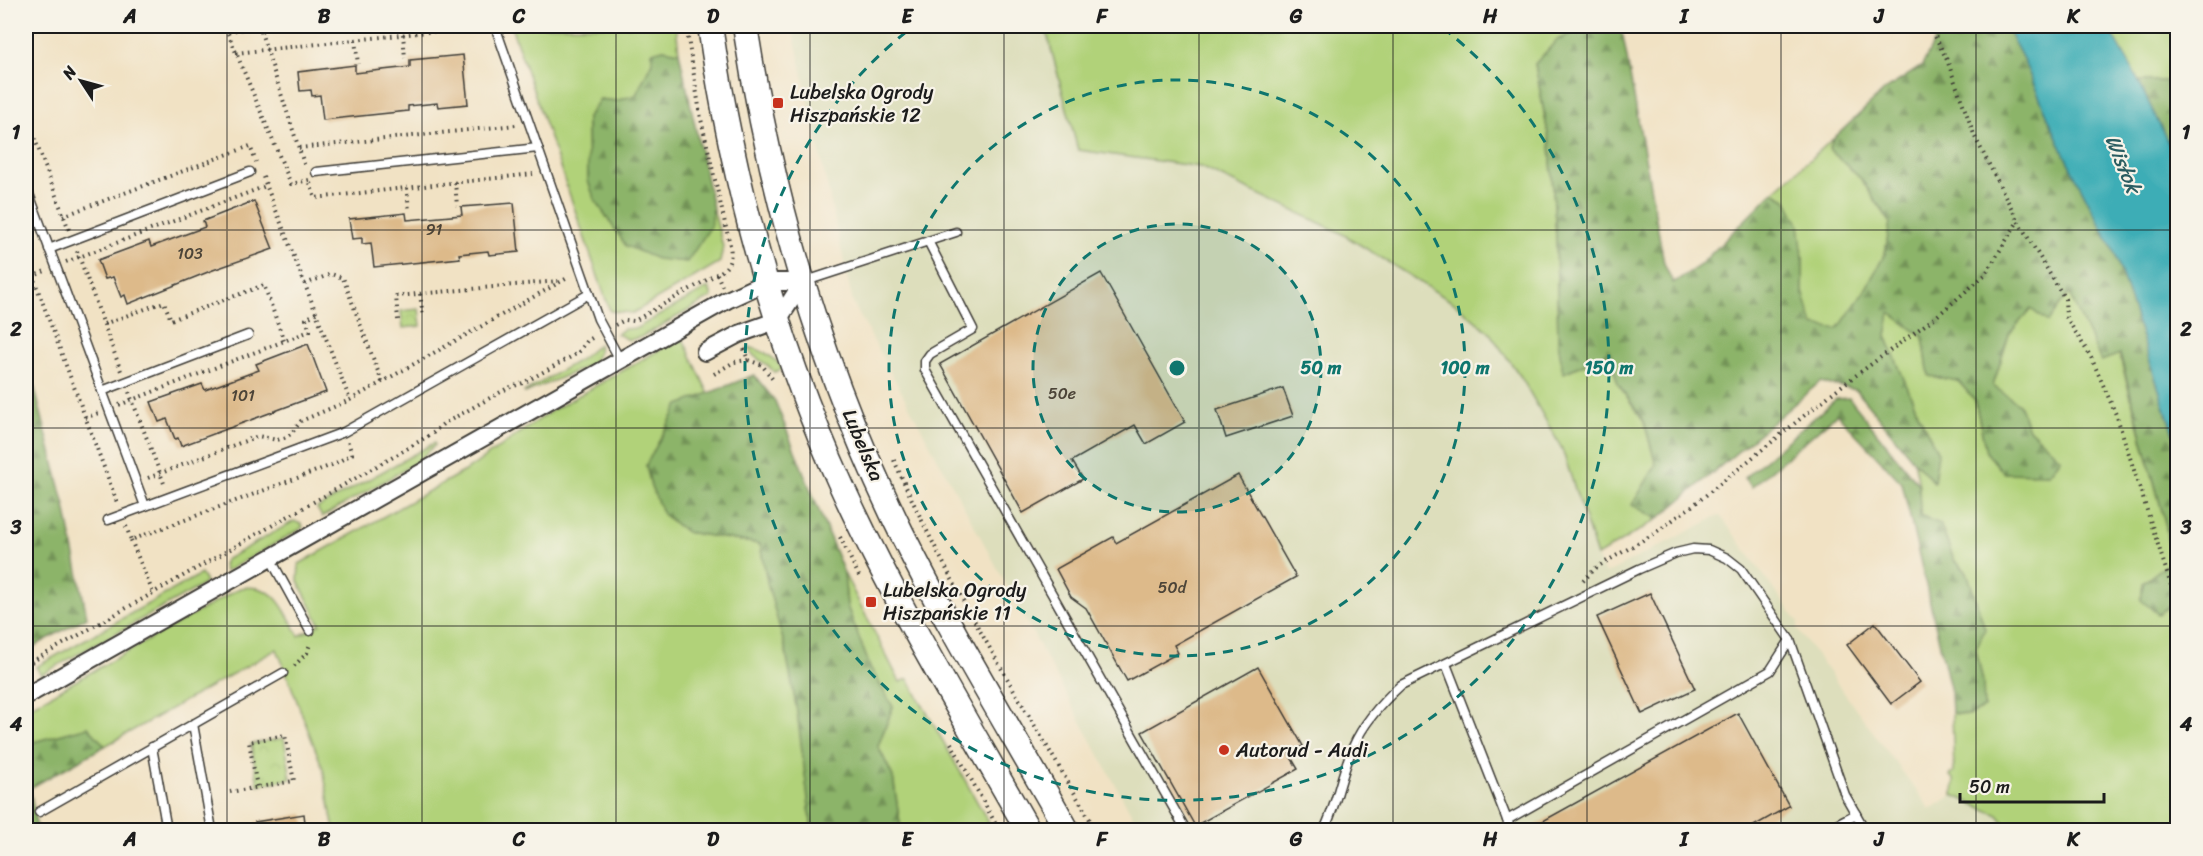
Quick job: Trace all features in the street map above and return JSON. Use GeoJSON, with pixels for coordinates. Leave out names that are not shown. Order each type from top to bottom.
{"type":"FeatureCollection","features":[{"type":"Feature","properties":{"kind":"main road","name":"Lubelska"},"geometry":{"type":"LineString","coordinates":[[710,26],[740,183],[777,320],[800,383],[841,486],[862,530],[935,667],[1028,831]]}},
{"type":"Feature","properties":{"kind":"main road","name":"Lubelska"},"geometry":{"type":"LineString","coordinates":[[746,26],[769,154],[802,282],[841,394],[877,478],[941,610],[1067,831]]}},
{"type":"Feature","properties":{"kind":"main road"},"geometry":{"type":"LineString","coordinates":[[935,667],[947,669],[954,666],[964,649]]}},
{"type":"Feature","properties":{"kind":"street"},"geometry":{"type":"LineString","coordinates":[[26,696],[727,300],[766,282],[802,282]]}},
{"type":"Feature","properties":{"kind":"street"},"geometry":{"type":"LineString","coordinates":[[705,352],[739,334],[777,320],[802,282]]}},
{"type":"Feature","properties":{"kind":"lane"},"geometry":{"type":"LineString","coordinates":[[495,26],[589,294],[604,331],[620,360]]}},
{"type":"Feature","properties":{"kind":"lane"},"geometry":{"type":"LineString","coordinates":[[316,172],[538,148]]}},
{"type":"Feature","properties":{"kind":"lane"},"geometry":{"type":"LineString","coordinates":[[49,249],[250,172]]}},
{"type":"Feature","properties":{"kind":"lane"},"geometry":{"type":"LineString","coordinates":[[26,186],[145,506]]}},
{"type":"Feature","properties":{"kind":"lane"},"geometry":{"type":"LineString","coordinates":[[802,282],[956,232]]}},
{"type":"Feature","properties":{"kind":"lane"},"geometry":{"type":"LineString","coordinates":[[928,242],[973,329],[930,354],[925,361],[925,370],[1186,831]]}},
{"type":"Feature","properties":{"kind":"lane"},"geometry":{"type":"LineString","coordinates":[[108,520],[344,432],[589,294]]}},
{"type":"Feature","properties":{"kind":"lane"},"geometry":{"type":"LineString","coordinates":[[102,391],[248,335]]}},
{"type":"Feature","properties":{"kind":"lane"},"geometry":{"type":"LineString","coordinates":[[1324,831],[1333,811],[1353,747],[1367,722],[1383,702],[1401,686],[1676,553],[1693,549],[1709,550],[1727,558],[1741,569],[1790,640],[1845,795],[1865,831]]}},
{"type":"Feature","properties":{"kind":"lane"},"geometry":{"type":"LineString","coordinates":[[270,558],[310,631]]}},
{"type":"Feature","properties":{"kind":"lane"},"geometry":{"type":"LineString","coordinates":[[1507,820],[1770,671],[1790,640]]}},
{"type":"Feature","properties":{"kind":"lane"},"geometry":{"type":"LineString","coordinates":[[1446,664],[1511,831]]}},
{"type":"Feature","properties":{"kind":"lane"},"geometry":{"type":"LineString","coordinates":[[39,812],[283,673]]}},
{"type":"Feature","properties":{"kind":"lane"},"geometry":{"type":"LineString","coordinates":[[193,724],[212,831]]}},
{"type":"Feature","properties":{"kind":"lane"},"geometry":{"type":"LineString","coordinates":[[153,747],[167,831]]}},
{"type":"Feature","properties":{"kind":"lane"},"geometry":{"type":"LineString","coordinates":[[1825,831],[1856,814]]}},
{"type":"Feature","properties":{"kind":"path"},"geometry":{"type":"LineString","coordinates":[[259,26],[315,198],[534,174]]}},
{"type":"Feature","properties":{"kind":"path"},"geometry":{"type":"LineString","coordinates":[[272,26],[227,31],[291,184],[309,180]]}},
{"type":"Feature","properties":{"kind":"path"},"geometry":{"type":"LineString","coordinates":[[236,53],[483,26]]}},
{"type":"Feature","properties":{"kind":"path"},"geometry":{"type":"LineString","coordinates":[[26,665],[393,457],[433,433],[443,424],[578,353],[587,341],[604,331],[625,320],[634,321],[728,266],[731,254],[730,245],[701,118],[686,26]]}},
{"type":"Feature","properties":{"kind":"path"},"geometry":{"type":"LineString","coordinates":[[1930,26],[1947,60],[1976,137],[2018,220],[2065,299],[2066,317],[2091,357],[2117,417],[2178,607]]}},
{"type":"Feature","properties":{"kind":"path"},"geometry":{"type":"LineString","coordinates":[[403,34],[405,58]]}},
{"type":"Feature","properties":{"kind":"path"},"geometry":{"type":"LineString","coordinates":[[355,39],[358,63]]}},
{"type":"Feature","properties":{"kind":"path"},"geometry":{"type":"LineString","coordinates":[[26,116],[160,473],[258,436],[278,440],[284,438],[291,434],[302,421],[382,382],[570,276]]}},
{"type":"Feature","properties":{"kind":"path"},"geometry":{"type":"LineString","coordinates":[[299,148],[517,125]]}},
{"type":"Feature","properties":{"kind":"path"},"geometry":{"type":"LineString","coordinates":[[63,216],[250,146],[350,399]]}},
{"type":"Feature","properties":{"kind":"path"},"geometry":{"type":"LineString","coordinates":[[455,182],[457,206]]}},
{"type":"Feature","properties":{"kind":"path"},"geometry":{"type":"LineString","coordinates":[[32,277],[79,256],[266,186]]}},
{"type":"Feature","properties":{"kind":"path"},"geometry":{"type":"LineString","coordinates":[[407,188],[409,211]]}},
{"type":"Feature","properties":{"kind":"path"},"geometry":{"type":"LineString","coordinates":[[1578,599],[1579,588],[1584,579],[1597,567],[1655,533],[1700,500],[1836,390],[1937,316],[1985,275],[2018,220]]}},
{"type":"Feature","properties":{"kind":"path"},"geometry":{"type":"LineString","coordinates":[[26,258],[121,515],[153,593]]}},
{"type":"Feature","properties":{"kind":"path"},"geometry":{"type":"LineString","coordinates":[[305,284],[331,274],[343,278],[382,382]]}},
{"type":"Feature","properties":{"kind":"path"},"geometry":{"type":"LineString","coordinates":[[717,274],[722,286]]}},
{"type":"Feature","properties":{"kind":"path"},"geometry":{"type":"LineString","coordinates":[[398,320],[396,296],[562,280]]}},
{"type":"Feature","properties":{"kind":"path"},"geometry":{"type":"LineString","coordinates":[[104,324],[164,302],[171,320],[264,285],[284,341]]}},
{"type":"Feature","properties":{"kind":"path"},"geometry":{"type":"LineString","coordinates":[[420,294],[423,317]]}},
{"type":"Feature","properties":{"kind":"path"},"geometry":{"type":"LineString","coordinates":[[85,418],[310,331],[306,319],[316,314]]}},
{"type":"Feature","properties":{"kind":"path"},"geometry":{"type":"LineString","coordinates":[[714,374],[734,362],[748,360]]}},
{"type":"Feature","properties":{"kind":"path"},"geometry":{"type":"LineString","coordinates":[[131,540],[332,465],[352,454],[344,432]]}},
{"type":"Feature","properties":{"kind":"path"},"geometry":{"type":"LineString","coordinates":[[892,457],[932,542],[962,597],[1096,831]]}},
{"type":"Feature","properties":{"kind":"path"},"geometry":{"type":"LineString","coordinates":[[283,673],[307,653],[311,637],[310,631]]}},
{"type":"Feature","properties":{"kind":"path"},"geometry":{"type":"LineString","coordinates":[[230,792],[257,788],[294,781],[285,735],[249,742],[257,788]]}},
{"type":"Feature","properties":{"kind":"shaded area"},"geometry":{"type":"Polygon","coordinates":[[[792,26],[1045,26],[1078,150],[1201,167],[1341,233],[1455,303],[1489,332],[1521,377],[1562,449],[1605,574],[1720,515],[1798,622],[1797,629],[1930,809],[1953,795],[1998,815],[2010,830],[1140,830],[853,303],[792,26]]]}},
{"type":"Feature","properties":{"kind":"green space"},"geometry":{"type":"Polygon","coordinates":[[[511,26],[676,26],[679,52],[663,49],[652,62],[636,95],[616,101],[600,99],[587,118],[588,181],[626,246],[711,226],[713,208],[723,247],[720,262],[633,313],[610,311],[511,26]]]}},
{"type":"Feature","properties":{"kind":"green space"},"geometry":{"type":"Polygon","coordinates":[[[1045,26],[1588,26],[1557,40],[1535,64],[1550,144],[1556,237],[1558,341],[1564,373],[1609,353],[1618,384],[1644,421],[1656,465],[1633,505],[1658,519],[1597,556],[1562,449],[1521,377],[1489,332],[1454,303],[1341,233],[1201,167],[1078,150],[1045,26]]]}},
{"type":"Feature","properties":{"kind":"green space"},"geometry":{"type":"Polygon","coordinates":[[[1588,26],[1615,26],[1623,36],[1664,263],[1673,283],[1699,266],[1773,192],[1786,199],[1799,224],[1803,257],[1803,292],[1813,325],[1838,329],[1864,292],[1885,254],[1890,222],[1861,179],[1829,149],[1834,138],[1885,90],[1922,66],[1940,30],[1938,26],[2005,26],[2021,55],[2066,158],[2115,254],[2177,445],[2177,601],[2158,614],[2141,600],[2143,583],[2170,562],[2166,526],[2120,354],[2101,361],[2069,293],[2048,322],[2031,309],[2009,334],[1993,386],[2019,404],[2029,429],[2061,459],[2049,474],[2004,473],[1986,452],[1975,400],[1958,381],[1929,376],[1923,337],[1890,313],[1886,336],[1918,413],[1938,453],[1934,482],[1856,390],[1820,382],[1658,519],[1632,505],[1656,465],[1644,421],[1618,384],[1609,353],[1563,373],[1558,341],[1556,237],[1550,144],[1535,64],[1557,40],[1588,26]]]}},
{"type":"Feature","properties":{"kind":"green space"},"geometry":{"type":"Polygon","coordinates":[[[2108,26],[2177,26],[2177,81],[2138,81],[2108,26]]]}},
{"type":"Feature","properties":{"kind":"green space"},"geometry":{"type":"Polygon","coordinates":[[[663,49],[679,52],[713,208],[711,226],[687,262],[657,259],[626,246],[595,200],[588,181],[587,118],[600,99],[616,101],[636,95],[652,62],[652,52],[663,49]]]}},
{"type":"Feature","properties":{"kind":"green space"},"geometry":{"type":"Polygon","coordinates":[[[2138,81],[2177,81],[2177,161],[2138,81]]]}},
{"type":"Feature","properties":{"kind":"green space"},"geometry":{"type":"Polygon","coordinates":[[[1834,138],[1830,150],[1861,179],[1890,222],[1885,254],[1864,292],[1839,329],[1813,326],[1803,292],[1803,257],[1786,199],[1773,192],[1834,138]]]}},
{"type":"Feature","properties":{"kind":"green space"},"geometry":{"type":"Polygon","coordinates":[[[709,287],[712,297],[641,337],[629,340],[617,334],[624,329],[637,328],[709,287]]]}},
{"type":"Feature","properties":{"kind":"green space"},"geometry":{"type":"Polygon","coordinates":[[[2069,292],[2101,361],[2119,354],[2166,526],[2170,562],[2143,583],[2158,614],[2177,601],[2177,830],[2010,830],[1998,815],[1953,795],[1954,780],[1950,776],[1954,771],[1952,713],[1968,715],[1983,682],[1976,649],[1967,572],[1954,560],[1940,524],[1920,516],[1919,485],[1914,461],[1934,481],[1937,453],[1886,336],[1890,312],[1923,337],[1929,375],[1958,381],[1975,400],[1986,452],[2004,473],[2049,474],[2061,459],[2029,429],[2019,404],[1993,386],[2009,334],[2031,309],[2048,322],[2069,292]]]}},
{"type":"Feature","properties":{"kind":"green space"},"geometry":{"type":"Polygon","coordinates":[[[419,309],[421,326],[403,328],[401,311],[419,309]]]}},
{"type":"Feature","properties":{"kind":"green space"},"geometry":{"type":"Polygon","coordinates":[[[682,337],[709,394],[679,405],[646,465],[651,486],[663,514],[686,532],[760,544],[790,670],[812,830],[334,830],[323,769],[277,649],[105,746],[88,727],[26,744],[26,709],[240,588],[252,587],[271,594],[283,608],[299,636],[320,624],[298,581],[299,564],[468,469],[553,410],[682,337]]]}},
{"type":"Feature","properties":{"kind":"green space"},"geometry":{"type":"Polygon","coordinates":[[[599,344],[598,354],[591,365],[524,392],[581,359],[599,344]]]}},
{"type":"Feature","properties":{"kind":"green space"},"geometry":{"type":"Polygon","coordinates":[[[748,347],[768,354],[783,369],[774,372],[753,355],[748,347]]]}},
{"type":"Feature","properties":{"kind":"green space"},"geometry":{"type":"Polygon","coordinates":[[[26,355],[65,506],[87,617],[26,651],[26,355]]]}},
{"type":"Feature","properties":{"kind":"green space"},"geometry":{"type":"Polygon","coordinates":[[[754,375],[775,401],[844,573],[847,606],[870,667],[893,707],[878,746],[893,777],[901,830],[812,830],[797,711],[785,647],[768,586],[760,544],[686,532],[663,514],[651,486],[646,465],[679,405],[754,375]]]}},
{"type":"Feature","properties":{"kind":"green space"},"geometry":{"type":"Polygon","coordinates":[[[1849,398],[1919,485],[1920,515],[1940,524],[1954,560],[1967,572],[1985,629],[1976,649],[1983,682],[1984,708],[1968,715],[1952,713],[1951,692],[1902,483],[1837,414],[1752,487],[1744,478],[1836,399],[1849,398]]]}},
{"type":"Feature","properties":{"kind":"green space"},"geometry":{"type":"Polygon","coordinates":[[[434,443],[435,445],[416,463],[322,517],[317,508],[434,443]]]}},
{"type":"Feature","properties":{"kind":"green space"},"geometry":{"type":"Polygon","coordinates":[[[294,521],[303,527],[225,572],[223,565],[225,560],[294,521]]]}},
{"type":"Feature","properties":{"kind":"green space"},"geometry":{"type":"Polygon","coordinates":[[[844,573],[900,682],[908,679],[993,830],[901,830],[893,777],[878,746],[893,707],[870,667],[847,606],[844,573]]]}},
{"type":"Feature","properties":{"kind":"green space"},"geometry":{"type":"Polygon","coordinates":[[[201,574],[206,582],[203,585],[41,675],[36,667],[201,574]]]}},
{"type":"Feature","properties":{"kind":"green space"},"geometry":{"type":"Polygon","coordinates":[[[88,727],[105,746],[30,788],[37,830],[26,830],[26,744],[88,727]]]}},
{"type":"Feature","properties":{"kind":"green space"},"geometry":{"type":"Polygon","coordinates":[[[284,738],[291,779],[258,785],[251,744],[284,738]]]}},
{"type":"Feature","properties":{"kind":"water","name":"Wisłok"},"geometry":{"type":"Polygon","coordinates":[[[2005,26],[2108,26],[2132,68],[2177,161],[2177,445],[2115,254],[2066,158],[2021,55],[2005,26]]]}},
{"type":"Feature","properties":{"kind":"building"},"geometry":{"type":"Polygon","coordinates":[[[463,55],[468,104],[438,107],[437,103],[408,106],[408,111],[323,120],[320,95],[312,96],[311,90],[300,91],[298,72],[355,65],[355,73],[410,67],[410,60],[463,55]]]}},
{"type":"Feature","properties":{"kind":"building"},"geometry":{"type":"Polygon","coordinates":[[[254,201],[273,249],[128,304],[125,295],[121,297],[113,277],[105,279],[98,260],[149,241],[151,247],[205,227],[203,221],[254,201]]]}},
{"type":"Feature","properties":{"kind":"building"},"geometry":{"type":"Polygon","coordinates":[[[514,203],[519,252],[489,255],[488,251],[459,254],[460,258],[374,267],[371,243],[362,244],[362,238],[352,239],[349,219],[406,213],[407,220],[462,215],[461,207],[514,203]]]}},
{"type":"Feature","properties":{"kind":"building"},"geometry":{"type":"Polygon","coordinates":[[[1101,273],[1185,422],[1146,444],[1135,425],[1072,461],[1083,479],[1023,513],[940,364],[1101,273]]]}},
{"type":"Feature","properties":{"kind":"building"},"geometry":{"type":"Polygon","coordinates":[[[308,344],[326,392],[181,446],[178,438],[175,439],[167,419],[159,422],[151,402],[202,384],[205,390],[259,370],[256,364],[308,344]]]}},
{"type":"Feature","properties":{"kind":"building"},"geometry":{"type":"Polygon","coordinates":[[[1283,388],[1293,416],[1226,438],[1217,410],[1283,388]]]}},
{"type":"Feature","properties":{"kind":"building"},"geometry":{"type":"Polygon","coordinates":[[[1238,475],[1296,577],[1174,645],[1178,653],[1127,681],[1086,608],[1071,597],[1056,569],[1113,537],[1116,543],[1238,475]]]}},
{"type":"Feature","properties":{"kind":"building"},"geometry":{"type":"Polygon","coordinates":[[[1650,593],[1695,689],[1642,714],[1597,617],[1650,593]]]}},
{"type":"Feature","properties":{"kind":"building"},"geometry":{"type":"Polygon","coordinates":[[[1875,623],[1920,682],[1891,704],[1847,645],[1875,623]]]}},
{"type":"Feature","properties":{"kind":"building","name":"Autorud - Audi"},"geometry":{"type":"Polygon","coordinates":[[[1258,667],[1303,746],[1289,754],[1298,769],[1195,826],[1142,732],[1258,667]]]}},
{"type":"Feature","properties":{"kind":"building"},"geometry":{"type":"Polygon","coordinates":[[[1738,713],[1789,806],[1745,831],[1525,831],[1738,713]]]}},
{"type":"Feature","properties":{"kind":"building"},"geometry":{"type":"Polygon","coordinates":[[[304,814],[306,831],[255,831],[255,822],[304,814]]]}},
{"type":"Feature","properties":{"kind":"place","name":"Lubelska Ogrody Hiszpańskie 12"},"geometry":{"type":"Point","coordinates":[778,103]}},
{"type":"Feature","properties":{"kind":"place","name":"Lubelska Ogrody Hiszpańskie 11"},"geometry":{"type":"Point","coordinates":[871,602]}},
{"type":"Feature","properties":{"kind":"place","name":"Autorud - Audi"},"geometry":{"type":"Point","coordinates":[1224,750]}}]}
